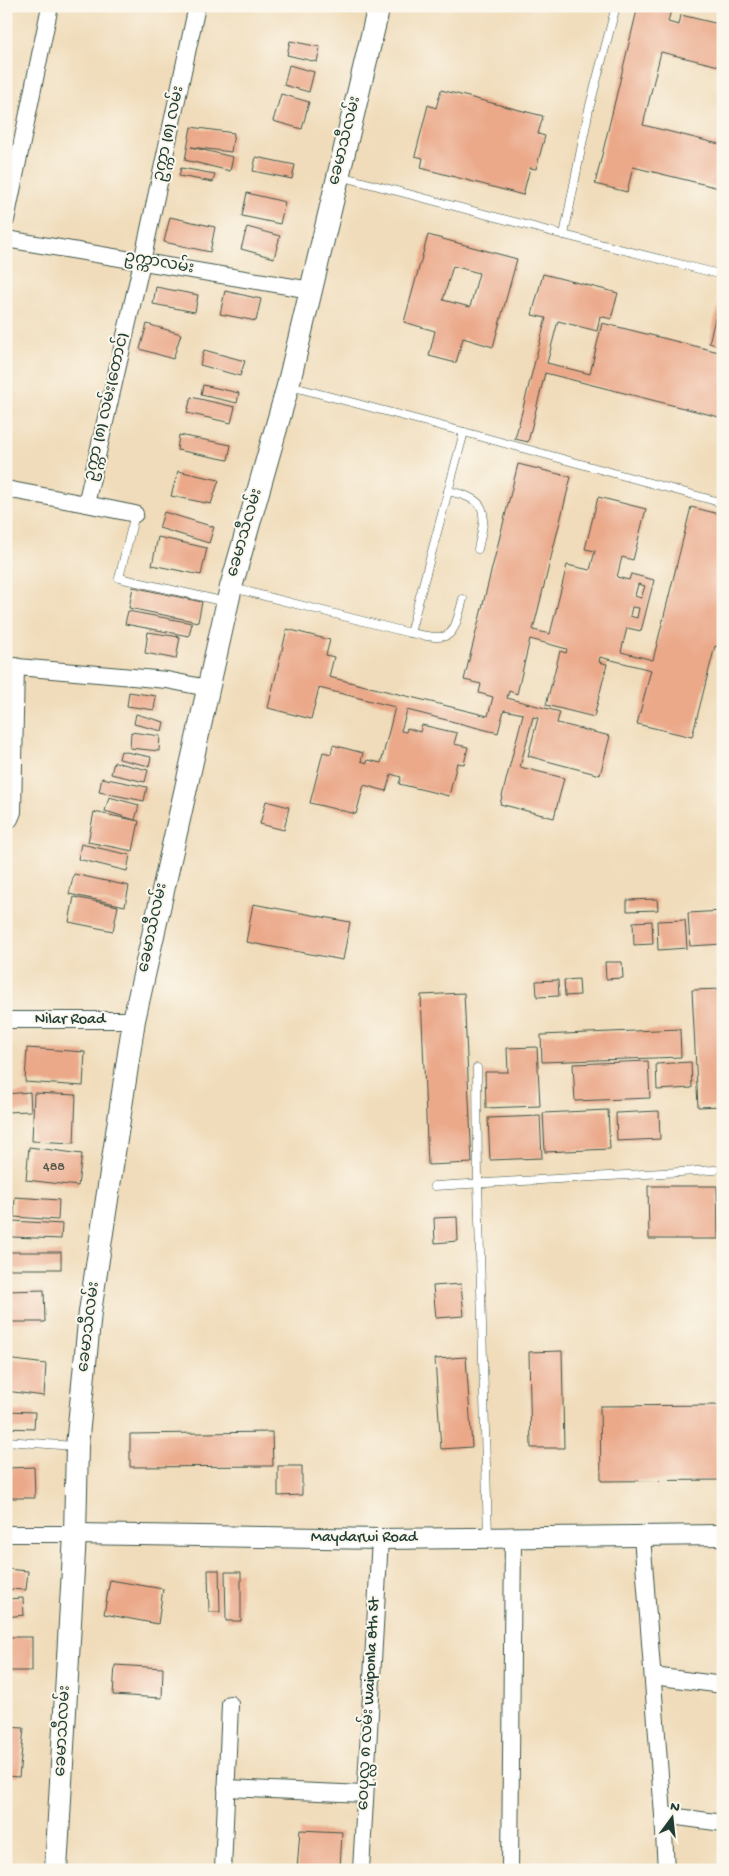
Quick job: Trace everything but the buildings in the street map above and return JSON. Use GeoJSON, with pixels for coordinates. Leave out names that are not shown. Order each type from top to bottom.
{"type":"FeatureCollection","features":[{"type":"Feature","properties":{"kind":"main road","name":"ခေမာသီလမ်း"},"geometry":{"type":"LineString","coordinates":[[56,1870],[75,1534],[77,1446],[90,1312],[134,1020],[229,595],[288,386],[380,6]]}},
{"type":"Feature","properties":{"kind":"street"},"geometry":{"type":"LineString","coordinates":[[6,220],[50,6]]}},
{"type":"Feature","properties":{"kind":"street","name":"ဥက္ကာ (၈) လမ်း"},"geometry":{"type":"LineString","coordinates":[[142,262],[197,6]]}},
{"type":"Feature","properties":{"kind":"street","name":"ဥက္ကာလမ်း"},"geometry":{"type":"LineString","coordinates":[[6,239],[311,290]]}},
{"type":"Feature","properties":{"kind":"street","name":"ဥက္ကာ (၈) လမ်း(တောင်)"},"geometry":{"type":"LineString","coordinates":[[135,514],[86,504],[142,262]]}},
{"type":"Feature","properties":{"kind":"street"},"geometry":{"type":"LineString","coordinates":[[6,488],[86,504]]}},
{"type":"Feature","properties":{"kind":"street"},"geometry":{"type":"LineString","coordinates":[[6,821],[10,819],[13,812],[11,666],[167,680],[207,688]]}},
{"type":"Feature","properties":{"kind":"street","name":"Nilar Road"},"geometry":{"type":"LineString","coordinates":[[6,1020],[134,1020]]}},
{"type":"Feature","properties":{"kind":"street","name":"Maydarwi Road"},"geometry":{"type":"LineString","coordinates":[[6,1534],[380,1539],[723,1535]]}},
{"type":"Feature","properties":{"kind":"street"},"geometry":{"type":"LineString","coordinates":[[642,1536],[666,1870]]}},
{"type":"Feature","properties":{"kind":"street"},"geometry":{"type":"LineString","coordinates":[[510,1870],[513,1538]]}},
{"type":"Feature","properties":{"kind":"street","name":"ဝေပုလ္လ ၈ လမ်း Waiponla 8th St"},"geometry":{"type":"LineString","coordinates":[[361,1870],[380,1539]]}},
{"type":"Feature","properties":{"kind":"street"},"geometry":{"type":"LineString","coordinates":[[653,1676],[723,1684]]}},
{"type":"Feature","properties":{"kind":"street"},"geometry":{"type":"LineString","coordinates":[[222,1870],[230,1704]]}},
{"type":"Feature","properties":{"kind":"street"},"geometry":{"type":"LineString","coordinates":[[226,1788],[365,1794]]}},
{"type":"Feature","properties":{"kind":"street"},"geometry":{"type":"LineString","coordinates":[[663,1815],[723,1823]]}},
{"type":"Feature","properties":{"kind":"lane"},"geometry":{"type":"LineString","coordinates":[[564,236],[589,109],[616,6]]}},
{"type":"Feature","properties":{"kind":"lane"},"geometry":{"type":"LineString","coordinates":[[338,176],[564,236],[723,275]]}},
{"type":"Feature","properties":{"kind":"lane"},"geometry":{"type":"LineString","coordinates":[[288,386],[723,503]]}},
{"type":"Feature","properties":{"kind":"lane"},"geometry":{"type":"LineString","coordinates":[[410,633],[464,432]]}},
{"type":"Feature","properties":{"kind":"lane"},"geometry":{"type":"LineString","coordinates":[[448,491],[470,496],[483,509],[484,517],[478,549]]}},
{"type":"Feature","properties":{"kind":"lane"},"geometry":{"type":"LineString","coordinates":[[135,514],[118,578],[229,595],[439,638],[447,637],[452,633],[457,623],[463,599]]}},
{"type":"Feature","properties":{"kind":"lane"},"geometry":{"type":"LineString","coordinates":[[476,1068],[488,1538]]}},
{"type":"Feature","properties":{"kind":"lane"},"geometry":{"type":"LineString","coordinates":[[434,1186],[715,1170]]}},
{"type":"Feature","properties":{"kind":"lane"},"geometry":{"type":"LineString","coordinates":[[6,1441],[77,1446]]}}]}
